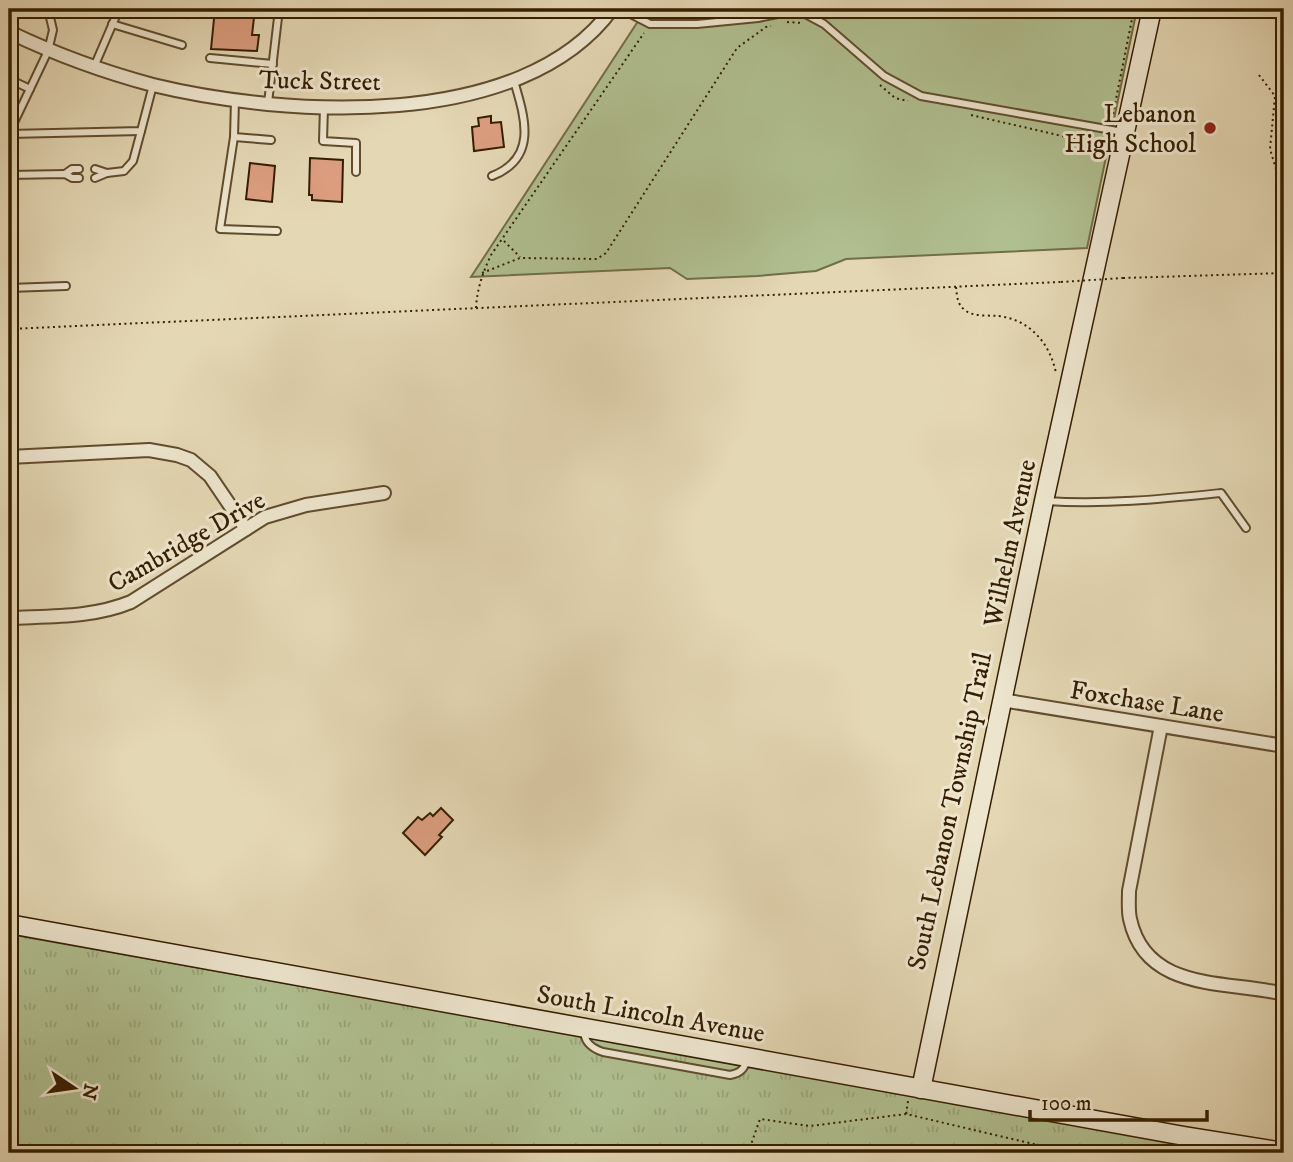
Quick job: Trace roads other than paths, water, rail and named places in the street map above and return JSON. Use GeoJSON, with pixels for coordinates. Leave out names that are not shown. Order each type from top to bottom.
{"type":"FeatureCollection","features":[{"type":"Feature","properties":{"kind":"main road","name":"Wilhelm Avenue"},"geometry":{"type":"LineString","coordinates":[[916,1088],[1044,501],[1117,131],[1152,9]]}},
{"type":"Feature","properties":{"kind":"main road","name":"South Lincoln Avenue"},"geometry":{"type":"LineString","coordinates":[[9,924],[1284,1152]]}},
{"type":"Feature","properties":{"kind":"street","name":"Tuck Street"},"geometry":{"type":"LineString","coordinates":[[9,32],[48,51],[153,85],[235,100],[324,106],[419,102],[472,94],[514,81],[571,49],[612,9]]}},
{"type":"Feature","properties":{"kind":"street"},"geometry":{"type":"LineString","coordinates":[[9,457],[149,450],[177,454],[191,460],[211,476],[246,529]]}},
{"type":"Feature","properties":{"kind":"street","name":"Cambridge Drive"},"geometry":{"type":"LineString","coordinates":[[9,618],[88,614],[112,610],[131,601],[265,517],[286,510],[384,493]]}},
{"type":"Feature","properties":{"kind":"street","name":"Foxchase Lane"},"geometry":{"type":"LineString","coordinates":[[1002,700],[1284,746]]}},
{"type":"Feature","properties":{"kind":"street"},"geometry":{"type":"LineString","coordinates":[[1161,726],[1129,891],[1130,919],[1141,945],[1160,967],[1189,980],[1284,994]]}},
{"type":"Feature","properties":{"kind":"lane"},"geometry":{"type":"LineString","coordinates":[[48,9],[53,30],[48,51],[11,121],[9,133],[141,131]]}},
{"type":"Feature","properties":{"kind":"lane"},"geometry":{"type":"LineString","coordinates":[[94,67],[118,9]]}},
{"type":"Feature","properties":{"kind":"lane"},"geometry":{"type":"LineString","coordinates":[[268,103],[279,9]]}},
{"type":"Feature","properties":{"kind":"lane"},"geometry":{"type":"LineString","coordinates":[[621,9],[650,24],[697,24],[758,18],[797,10],[824,24],[884,76],[920,96],[1117,131]]}},
{"type":"Feature","properties":{"kind":"lane"},"geometry":{"type":"LineString","coordinates":[[112,24],[182,45]]}},
{"type":"Feature","properties":{"kind":"lane"},"geometry":{"type":"LineString","coordinates":[[210,58],[273,64]]}},
{"type":"Feature","properties":{"kind":"lane"},"geometry":{"type":"LineString","coordinates":[[9,79],[30,89]]}},
{"type":"Feature","properties":{"kind":"lane"},"geometry":{"type":"LineString","coordinates":[[492,176],[505,171],[524,144],[526,129],[514,81]]}},
{"type":"Feature","properties":{"kind":"lane"},"geometry":{"type":"LineString","coordinates":[[95,178],[124,171],[133,161],[153,85]]}},
{"type":"Feature","properties":{"kind":"lane"},"geometry":{"type":"LineString","coordinates":[[235,100],[234,137],[220,229],[277,231]]}},
{"type":"Feature","properties":{"kind":"lane"},"geometry":{"type":"LineString","coordinates":[[324,106],[323,141],[356,143],[356,172]]}},
{"type":"Feature","properties":{"kind":"lane"},"geometry":{"type":"LineString","coordinates":[[234,137],[271,140]]}},
{"type":"Feature","properties":{"kind":"lane"},"geometry":{"type":"LineString","coordinates":[[65,174],[72,169],[79,169]]}},
{"type":"Feature","properties":{"kind":"lane"},"geometry":{"type":"LineString","coordinates":[[95,169],[107,173]]}},
{"type":"Feature","properties":{"kind":"lane"},"geometry":{"type":"LineString","coordinates":[[9,175],[65,174],[79,178]]}},
{"type":"Feature","properties":{"kind":"lane"},"geometry":{"type":"LineString","coordinates":[[9,288],[66,286]]}},
{"type":"Feature","properties":{"kind":"lane"},"geometry":{"type":"LineString","coordinates":[[1044,501],[1134,502],[1221,493],[1246,528]]}},
{"type":"Feature","properties":{"kind":"place","name":"Lebanon High School"},"geometry":{"type":"Point","coordinates":[1210,128]}}]}
